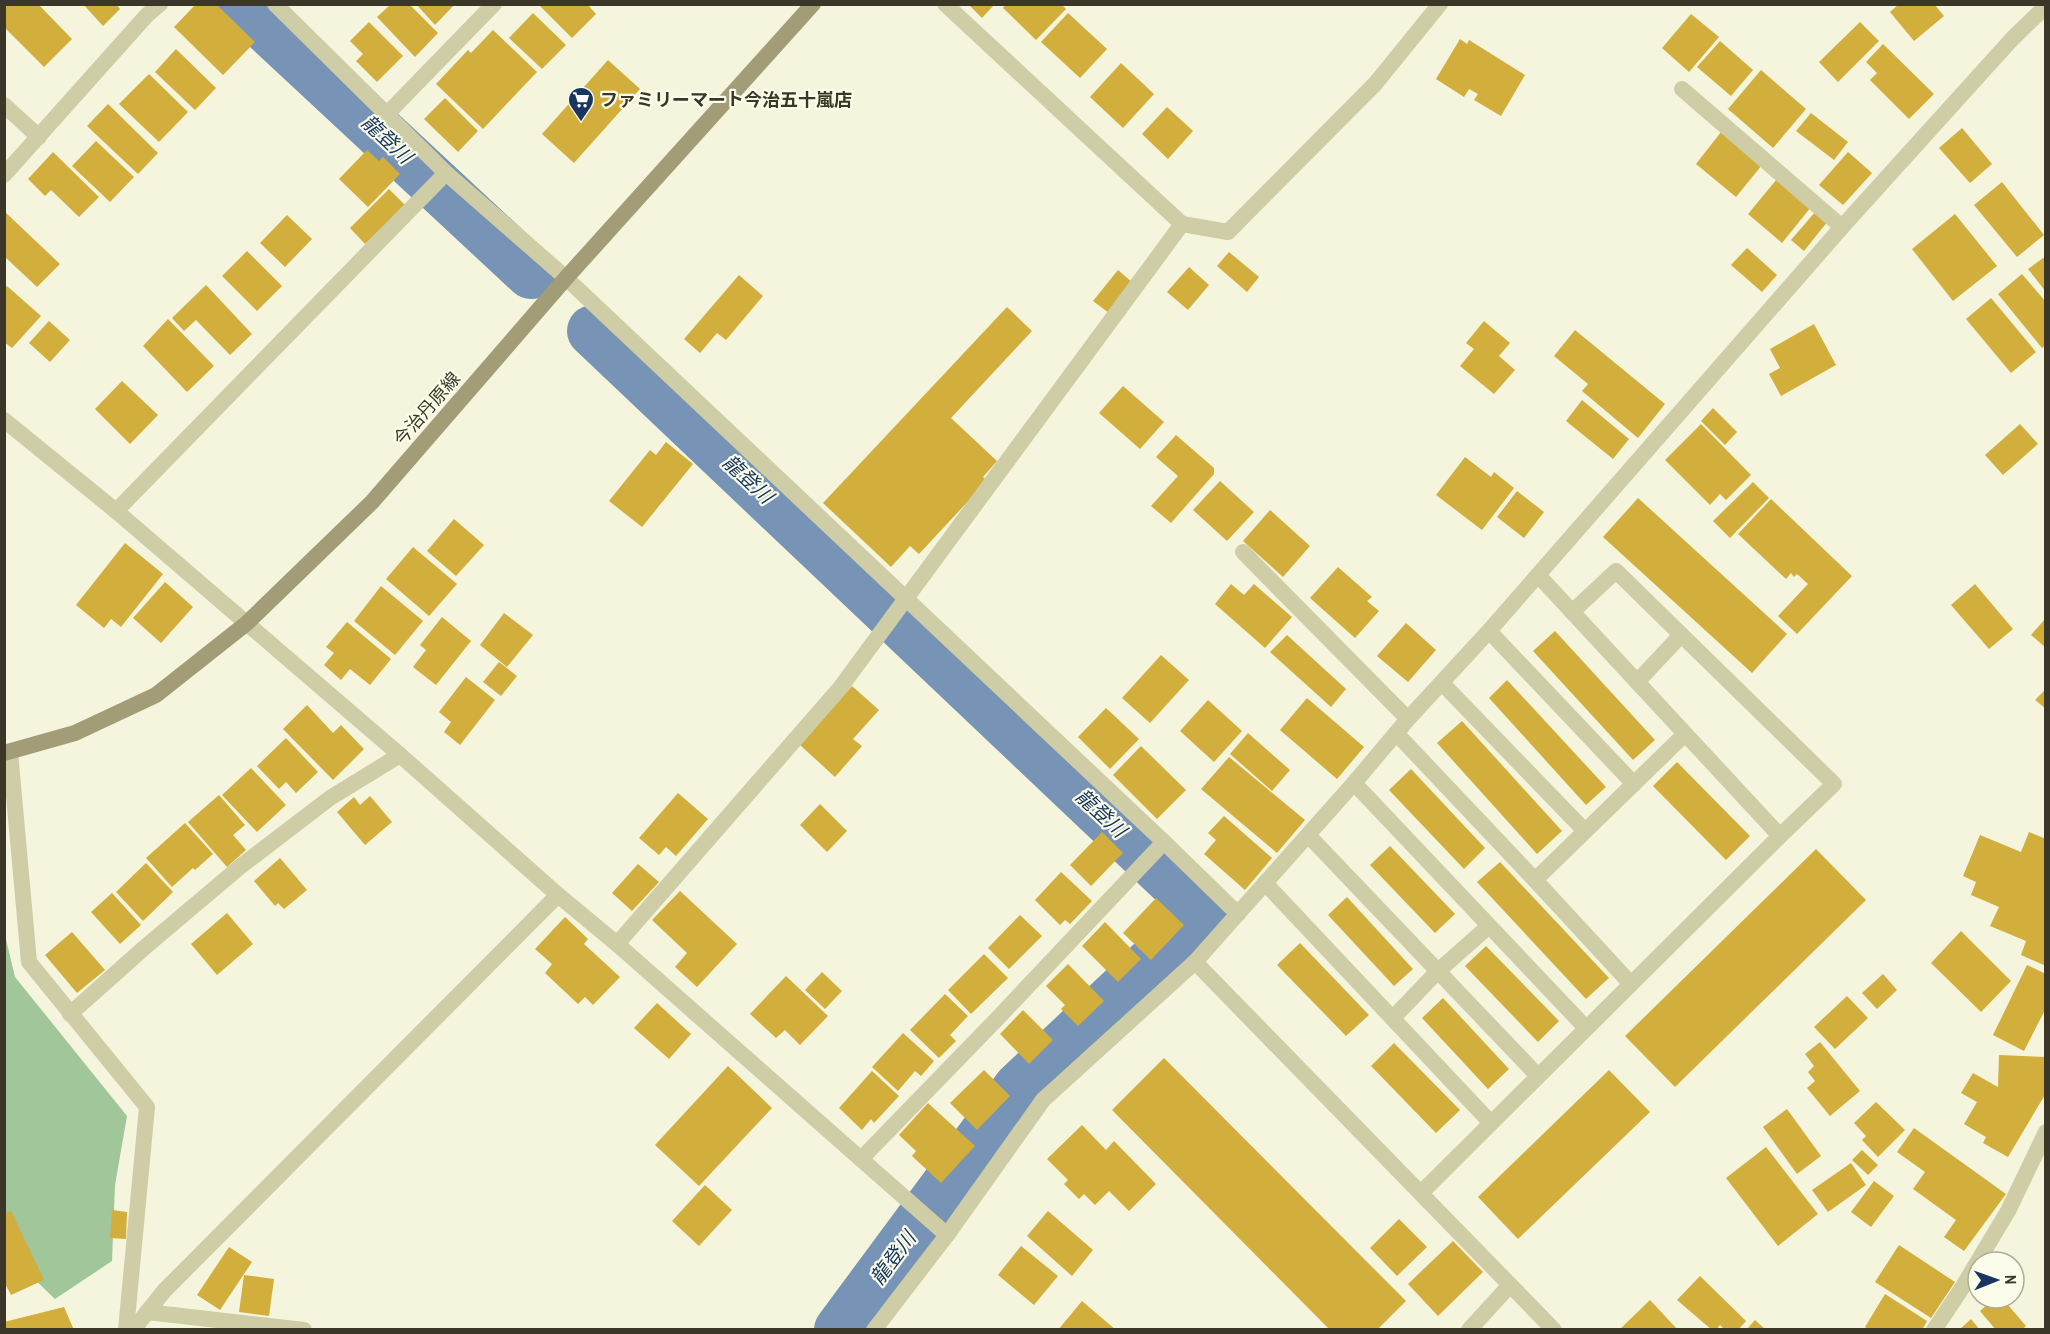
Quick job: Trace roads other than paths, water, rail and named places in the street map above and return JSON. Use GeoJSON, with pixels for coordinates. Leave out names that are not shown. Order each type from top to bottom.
{"type":"FeatureCollection","features":[{"type":"Feature","properties":{"kind":"main road","name":"今治丹原線"},"geometry":{"type":"LineString","coordinates":[[7,752],[75,733],[156,695],[247,623],[372,502],[566,278],[813,4]]}},
{"type":"Feature","properties":{"kind":"street"},"geometry":{"type":"LineString","coordinates":[[4,175],[147,15],[160,4]]}},
{"type":"Feature","properties":{"kind":"street"},"geometry":{"type":"LineString","coordinates":[[275,4],[446,173],[566,278],[1238,914]]}},
{"type":"Feature","properties":{"kind":"street"},"geometry":{"type":"LineString","coordinates":[[387,114],[494,4]]}},
{"type":"Feature","properties":{"kind":"street"},"geometry":{"type":"LineString","coordinates":[[945,4],[1182,224],[1228,232],[1375,84],[1440,4]]}},
{"type":"Feature","properties":{"kind":"street"},"geometry":{"type":"LineString","coordinates":[[874,1329],[947,1235],[1043,1100],[1195,962],[1354,783],[1396,732],[1489,632],[1842,227],[2012,39],[2046,6]]}},
{"type":"Feature","properties":{"kind":"street"},"geometry":{"type":"LineString","coordinates":[[1682,89],[1842,227]]}},
{"type":"Feature","properties":{"kind":"street"},"geometry":{"type":"LineString","coordinates":[[4,105],[39,137]]}},
{"type":"Feature","properties":{"kind":"street"},"geometry":{"type":"LineString","coordinates":[[116,511],[446,173]]}},
{"type":"Feature","properties":{"kind":"street"},"geometry":{"type":"LineString","coordinates":[[617,944],[840,688],[1182,224]]}},
{"type":"Feature","properties":{"kind":"street"},"geometry":{"type":"LineString","coordinates":[[4,420],[116,511],[400,755],[947,1235]]}},
{"type":"Feature","properties":{"kind":"street"},"geometry":{"type":"LineString","coordinates":[[1243,552],[1408,719]]}},
{"type":"Feature","properties":{"kind":"street"},"geometry":{"type":"LineString","coordinates":[[1421,1193],[1834,784],[1616,571],[1572,612]]}},
{"type":"Feature","properties":{"kind":"street"},"geometry":{"type":"LineString","coordinates":[[1538,575],[1780,836]]}},
{"type":"Feature","properties":{"kind":"street"},"geometry":{"type":"LineString","coordinates":[[1489,632],[1634,784]]}},
{"type":"Feature","properties":{"kind":"street"},"geometry":{"type":"LineString","coordinates":[[1637,682],[1681,634]]}},
{"type":"Feature","properties":{"kind":"street"},"geometry":{"type":"LineString","coordinates":[[1442,683],[1585,831]]}},
{"type":"Feature","properties":{"kind":"street"},"geometry":{"type":"LineString","coordinates":[[1396,732],[1631,984]]}},
{"type":"Feature","properties":{"kind":"street"},"geometry":{"type":"LineString","coordinates":[[1535,880],[1685,734]]}},
{"type":"Feature","properties":{"kind":"street"},"geometry":{"type":"LineString","coordinates":[[7,752],[29,962],[147,1107],[126,1329]]}},
{"type":"Feature","properties":{"kind":"street"},"geometry":{"type":"LineString","coordinates":[[70,1014],[241,866],[330,798],[400,755]]}},
{"type":"Feature","properties":{"kind":"street"},"geometry":{"type":"LineString","coordinates":[[1354,783],[1586,1028]]}},
{"type":"Feature","properties":{"kind":"street"},"geometry":{"type":"LineString","coordinates":[[1308,835],[1538,1076]]}},
{"type":"Feature","properties":{"kind":"street"},"geometry":{"type":"LineString","coordinates":[[861,1159],[1164,842]]}},
{"type":"Feature","properties":{"kind":"street"},"geometry":{"type":"LineString","coordinates":[[1265,882],[1491,1123]]}},
{"type":"Feature","properties":{"kind":"street"},"geometry":{"type":"LineString","coordinates":[[133,1329],[164,1291],[558,895]]}},
{"type":"Feature","properties":{"kind":"street"},"geometry":{"type":"LineString","coordinates":[[1394,1018],[1437,972],[1489,926]]}},
{"type":"Feature","properties":{"kind":"street"},"geometry":{"type":"LineString","coordinates":[[1195,962],[1554,1329]]}},
{"type":"Feature","properties":{"kind":"street"},"geometry":{"type":"LineString","coordinates":[[1934,1329],[1962,1288],[2008,1210],[2046,1132]]}},
{"type":"Feature","properties":{"kind":"street"},"geometry":{"type":"LineString","coordinates":[[1469,1329],[1510,1285]]}},
{"type":"Feature","properties":{"kind":"street"},"geometry":{"type":"LineString","coordinates":[[147,1312],[304,1329]]}},
{"type":"Feature","properties":{"kind":"waterway","name":"龍登川"},"geometry":{"type":"LineString","coordinates":[[242,4],[531,273]]}},
{"type":"Feature","properties":{"kind":"waterway","name":"龍登川"},"geometry":{"type":"LineString","coordinates":[[593,331],[1206,912],[1019,1088],[840,1330]]}},
{"type":"Feature","properties":{"kind":"place","name":"ファミリーマート今治五十嵐店"},"geometry":{"type":"Point","coordinates":[581,123]}}]}
